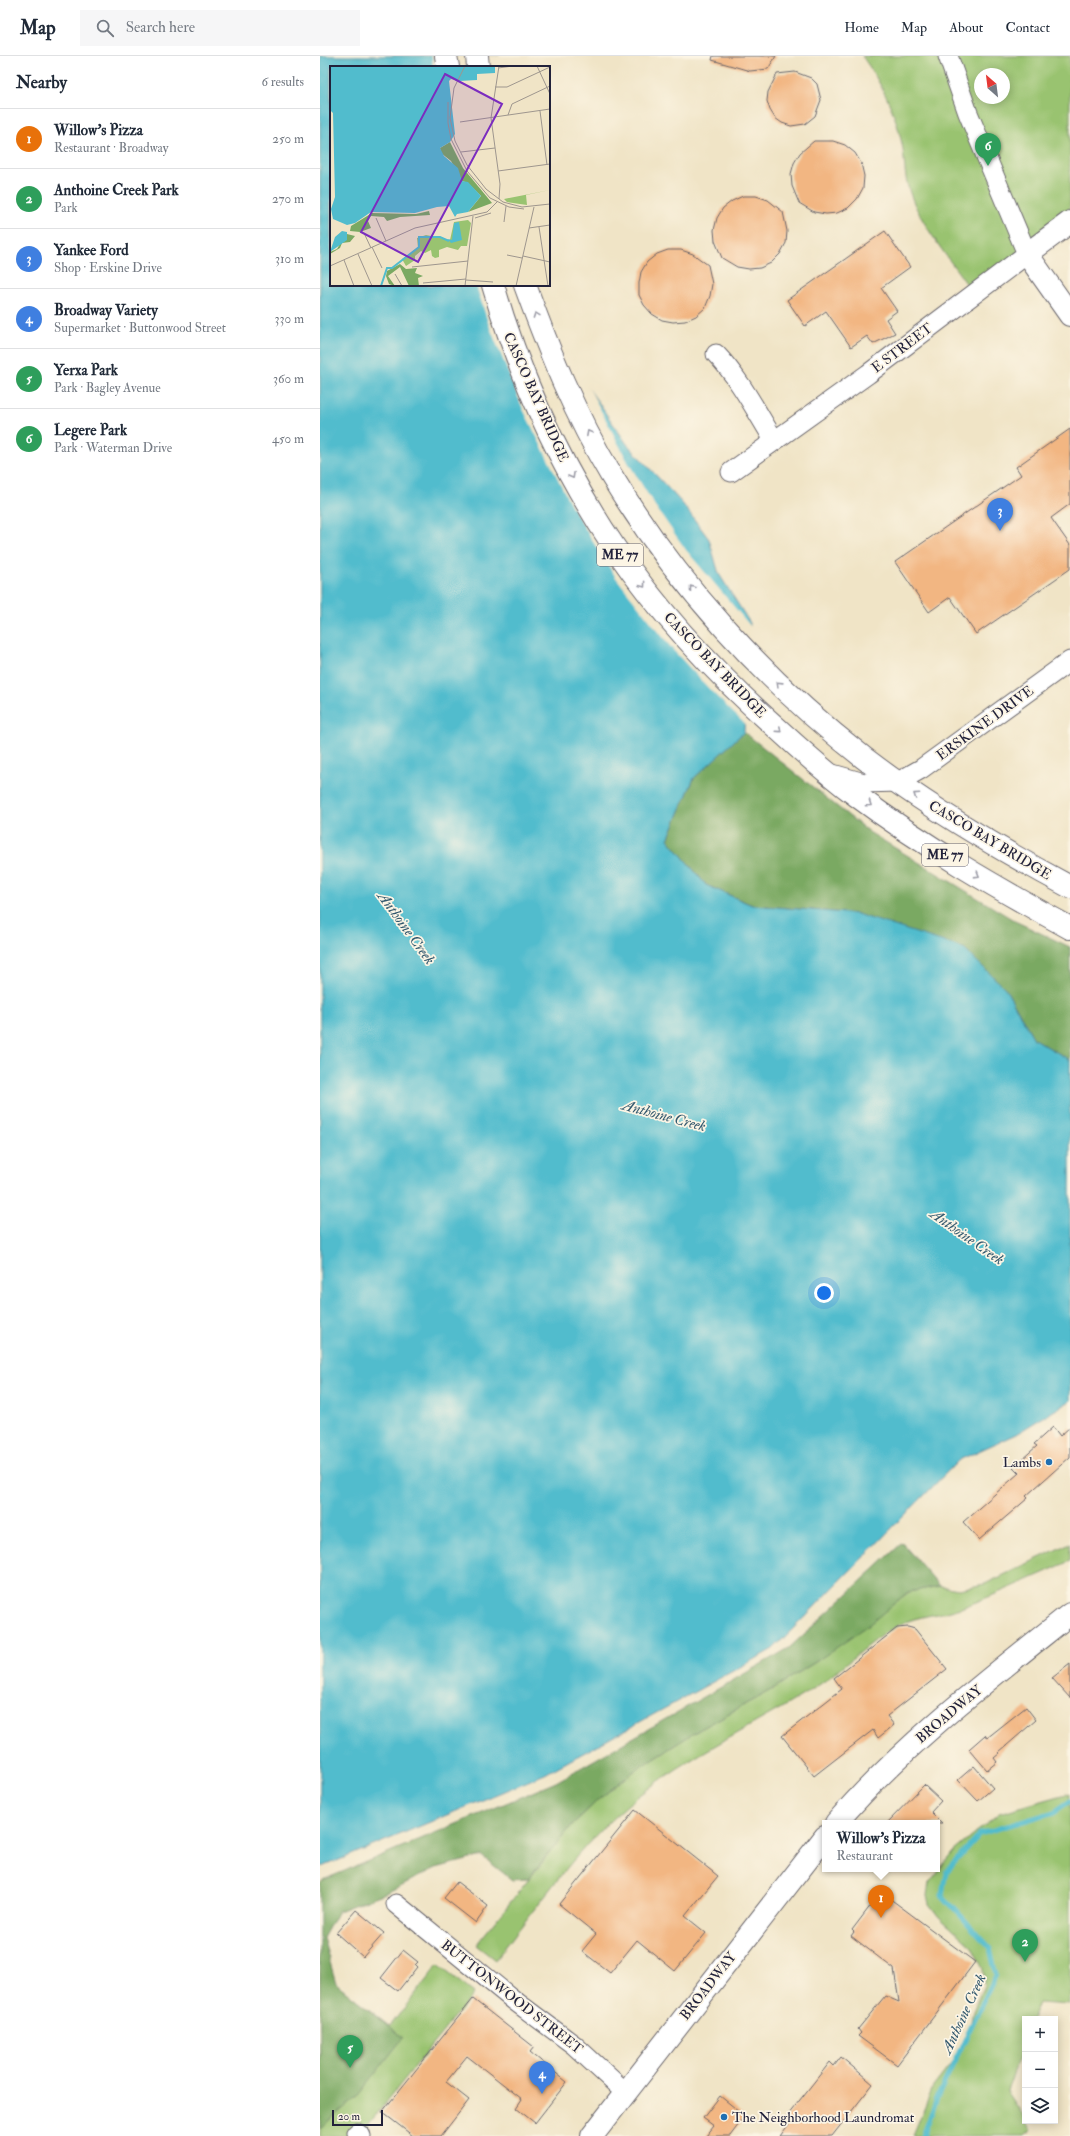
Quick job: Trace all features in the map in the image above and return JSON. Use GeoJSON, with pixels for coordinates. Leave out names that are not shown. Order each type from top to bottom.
{"type":"FeatureCollection","features":[{"type":"Feature","properties":{"kind":"main road"},"geometry":{"type":"LineString","coordinates":[[446,56],[448,66]]}},
{"type":"Feature","properties":{"kind":"main road"},"geometry":{"type":"LineString","coordinates":[[476,56],[478,66]]}},
{"type":"Feature","properties":{"kind":"main road","name":"E STREET"},"geometry":{"type":"LineString","coordinates":[[1027,254],[1070,222]]}},
{"type":"Feature","properties":{"kind":"main road"},"geometry":{"type":"LineString","coordinates":[[1027,254],[1070,315]]}},
{"type":"Feature","properties":{"kind":"main road","name":"CASCO BAY BRIDGE"},"geometry":{"type":"LineString","coordinates":[[493,286],[506,329],[536,404],[572,477],[614,548],[662,610],[700,653],[739,694],[826,772],[920,840],[984,879],[1070,928]]}},
{"type":"Feature","properties":{"kind":"main road","name":"CASCO BAY BRIDGE"},"geometry":{"type":"LineString","coordinates":[[525,286],[547,346],[572,403],[611,475],[657,544],[708,609],[763,669],[850,747],[898,782],[959,823],[1070,887]]}},
{"type":"Feature","properties":{"kind":"main road","name":"BROADWAY"},"geometry":{"type":"LineString","coordinates":[[839,1820],[878,1778],[922,1736],[1070,1614]]}},
{"type":"Feature","properties":{"kind":"main road","name":"BROADWAY"},"geometry":{"type":"LineString","coordinates":[[592,2136],[822,1841]]}},
{"type":"Feature","properties":{"kind":"street"},"geometry":{"type":"LineString","coordinates":[[948,56],[973,125],[1027,254]]}},
{"type":"Feature","properties":{"kind":"street","name":"E STREET"},"geometry":{"type":"LineString","coordinates":[[731,472],[868,374],[1027,254]]}},
{"type":"Feature","properties":{"kind":"street"},"geometry":{"type":"LineString","coordinates":[[716,354],[725,363],[774,440]]}},
{"type":"Feature","properties":{"kind":"street","name":"ERSKINE DRIVE"},"geometry":{"type":"LineString","coordinates":[[898,782],[921,769],[1070,661]]}},
{"type":"Feature","properties":{"kind":"street"},"geometry":{"type":"LineString","coordinates":[[826,772],[864,783],[898,782]]}},
{"type":"Feature","properties":{"kind":"street","name":"BUTTONWOOD STREET"},"geometry":{"type":"LineString","coordinates":[[396,1904],[515,2001],[574,2045],[626,2093]]}},
{"type":"Feature","properties":{"kind":"green space"},"geometry":{"type":"Polygon","coordinates":[[[862,56],[1070,56],[1070,222],[973,293],[937,243],[920,216],[914,203],[907,185],[902,144],[896,121],[887,98],[862,56]]]}},
{"type":"Feature","properties":{"kind":"green space"},"geometry":{"type":"Polygon","coordinates":[[[744,732],[869,832],[1017,922],[1070,947],[1070,1060],[1034,1039],[1005,988],[857,914],[752,905],[706,885],[668,839],[694,778],[744,732]]]}},
{"type":"Feature","properties":{"kind":"green space"},"geometry":{"type":"Polygon","coordinates":[[[902,1543],[940,1586],[908,1592],[865,1628],[817,1661],[771,1690],[697,1731],[637,1769],[599,1799],[573,1824],[528,1879],[512,1880],[482,1856],[436,1868],[388,1892],[338,1911],[323,1938],[336,1983],[403,2038],[356,2098],[320,2128],[320,1884],[323,1880],[556,1782],[789,1648],[902,1543]]]}},
{"type":"Feature","properties":{"kind":"green space"},"geometry":{"type":"Polygon","coordinates":[[[1070,1543],[1070,1561],[961,1608],[914,1619],[899,1625],[876,1639],[813,1689],[700,1754],[657,1782],[616,1816],[578,1855],[495,1960],[476,1945],[573,1824],[599,1799],[637,1769],[697,1731],[771,1690],[817,1661],[909,1592],[940,1586],[959,1589],[985,1584],[1070,1543]]]}},
{"type":"Feature","properties":{"kind":"green space"},"geometry":{"type":"Polygon","coordinates":[[[1070,1793],[1070,2004],[1039,2002],[1033,2016],[1022,2016],[1022,2047],[1006,2091],[1022,2115],[1022,2124],[1028,2124],[1032,2130],[1025,2136],[913,2136],[933,2087],[962,2050],[969,2033],[973,2011],[984,1985],[983,1969],[972,1947],[939,1917],[929,1904],[927,1895],[929,1883],[938,1872],[940,1872],[940,1869],[953,1852],[999,1813],[1070,1793]]]}},
{"type":"Feature","properties":{"kind":"green space"},"geometry":{"type":"Polygon","coordinates":[[[438,1965],[474,1993],[359,2136],[320,2136],[320,1971],[390,2026],[438,1965]]]}},
{"type":"Feature","properties":{"kind":"water"},"geometry":{"type":"Polygon","coordinates":[[[320,56],[499,56],[451,66],[330,66],[330,286],[518,286],[627,444],[682,503],[709,539],[719,574],[750,623],[744,732],[694,778],[668,839],[706,885],[752,905],[857,914],[963,948],[1005,988],[1034,1039],[1070,1060],[1070,1401],[1016,1434],[959,1460],[773,1649],[545,1774],[320,1868],[320,56]]]}},
{"type":"Feature","properties":{"kind":"pier"},"geometry":{"type":"Polygon","coordinates":[[[432,56],[499,56],[499,58],[461,66],[433,66],[432,56]]]}},
{"type":"Feature","properties":{"kind":"pier"},"geometry":{"type":"Polygon","coordinates":[[[476,286],[520,286],[586,382],[629,464],[655,506],[686,550],[752,628],[747,726],[713,693],[674,651],[617,579],[595,545],[571,505],[523,409],[489,325],[476,286]]]}},
{"type":"Feature","properties":{"kind":"building"},"geometry":{"type":"Polygon","coordinates":[[[713,56],[776,56],[768,69],[750,71],[712,60],[713,56]]]}},
{"type":"Feature","properties":{"kind":"building"},"geometry":{"type":"Polygon","coordinates":[[[795,72],[811,78],[817,84],[821,100],[815,116],[805,124],[791,126],[782,123],[775,118],[767,101],[768,92],[777,74],[795,72]]]}},
{"type":"Feature","properties":{"kind":"building"},"geometry":{"type":"Polygon","coordinates":[[[814,141],[833,141],[845,145],[855,153],[861,163],[864,176],[863,188],[857,199],[848,208],[837,213],[826,214],[814,212],[799,203],[792,186],[791,174],[794,163],[800,153],[814,141]]]}},
{"type":"Feature","properties":{"kind":"building"},"geometry":{"type":"Polygon","coordinates":[[[743,196],[756,196],[768,200],[783,212],[787,231],[786,243],[780,254],[771,263],[760,268],[749,269],[737,267],[722,258],[715,241],[714,230],[717,218],[723,208],[732,201],[743,196]]]}},
{"type":"Feature","properties":{"kind":"building"},"geometry":{"type":"Polygon","coordinates":[[[885,231],[910,267],[881,288],[897,311],[886,319],[895,333],[873,344],[867,336],[851,347],[826,311],[805,326],[787,300],[885,231]]]}},
{"type":"Feature","properties":{"kind":"building"},"geometry":{"type":"Polygon","coordinates":[[[668,250],[681,250],[693,254],[708,265],[712,284],[710,296],[705,308],[696,316],[685,321],[673,322],[662,320],[652,314],[644,305],[639,295],[641,272],[647,262],[657,254],[668,250]]]}},
{"type":"Feature","properties":{"kind":"building"},"geometry":{"type":"Polygon","coordinates":[[[1070,429],[1070,504],[1051,518],[1070,545],[1070,569],[976,634],[950,597],[929,612],[895,562],[1021,475],[1016,467],[1070,429]]]}},
{"type":"Feature","properties":{"kind":"building"},"geometry":{"type":"Polygon","coordinates":[[[1053,1427],[1060,1436],[1070,1427],[1070,1457],[1026,1496],[1028,1498],[979,1540],[963,1522],[1019,1473],[1013,1467],[1037,1446],[1034,1444],[1053,1427]]]}},
{"type":"Feature","properties":{"kind":"building"},"geometry":{"type":"Polygon","coordinates":[[[908,1627],[915,1629],[947,1669],[887,1716],[894,1725],[878,1738],[873,1730],[814,1776],[782,1736],[842,1689],[834,1678],[897,1628],[908,1627]]]}},
{"type":"Feature","properties":{"kind":"building"},"geometry":{"type":"Polygon","coordinates":[[[1070,1664],[1070,1698],[1052,1678],[1070,1664]]]}},
{"type":"Feature","properties":{"kind":"building"},"geometry":{"type":"Polygon","coordinates":[[[1026,1707],[1036,1720],[999,1752],[1000,1753],[994,1758],[997,1762],[987,1770],[969,1749],[985,1735],[987,1738],[1026,1707]]]}},
{"type":"Feature","properties":{"kind":"building"},"geometry":{"type":"Polygon","coordinates":[[[974,1766],[993,1788],[978,1801],[958,1780],[974,1766]]]}},
{"type":"Feature","properties":{"kind":"building"},"geometry":{"type":"Polygon","coordinates":[[[924,1785],[941,1801],[931,1812],[939,1820],[890,1820],[924,1785]]]}},
{"type":"Feature","properties":{"kind":"building"},"geometry":{"type":"Polygon","coordinates":[[[635,1810],[718,1876],[685,1916],[706,1933],[675,1971],[637,1940],[610,1973],[582,1951],[596,1934],[559,1904],[635,1810]]]}},
{"type":"Feature","properties":{"kind":"building"},"geometry":{"type":"Polygon","coordinates":[[[457,1882],[488,1906],[476,1923],[444,1898],[457,1882]]]}},
{"type":"Feature","properties":{"kind":"building"},"geometry":{"type":"Polygon","coordinates":[[[881,1892],[975,1962],[897,2065],[858,2036],[861,2033],[858,2029],[885,1996],[899,2002],[894,1969],[851,1936],[854,1932],[852,1930],[881,1892]]]}},
{"type":"Feature","properties":{"kind":"building"},"geometry":{"type":"Polygon","coordinates":[[[356,1910],[384,1933],[363,1957],[336,1933],[356,1910]]]}},
{"type":"Feature","properties":{"kind":"building"},"geometry":{"type":"Polygon","coordinates":[[[403,1950],[418,1962],[415,1965],[417,1967],[398,1991],[381,1978],[403,1950]]]}},
{"type":"Feature","properties":{"kind":"building"},"geometry":{"type":"Polygon","coordinates":[[[473,1999],[534,2047],[530,2052],[567,2082],[535,2123],[516,2108],[522,2099],[467,2056],[446,2082],[469,2100],[441,2136],[413,2136],[382,2112],[473,1999]]]}},
{"type":"Feature","properties":{"kind":"building"},"geometry":{"type":"Polygon","coordinates":[[[841,2057],[873,2084],[832,2136],[780,2136],[789,2124],[784,2120],[830,2062],[834,2066],[841,2057]]]}},
{"type":"Feature","properties":{"kind":"building","name":"The Neighborhood Laundromat"},"geometry":{"type":"Polygon","coordinates":[[[720,2096],[745,2116],[730,2136],[706,2136],[714,2126],[703,2118],[720,2096]]]}},
{"type":"Feature","properties":{"kind":"waterway","name":"Anthoine Creek"},"geometry":{"type":"LineString","coordinates":[[923,2136],[938,2096],[996,1975],[990,1948],[942,1895],[946,1872],[980,1834],[1054,1812],[1070,1801]]}},
{"type":"Feature","properties":{"kind":"place","name":"Legere Park"},"geometry":{"type":"Point","coordinates":[988,166]}},
{"type":"Feature","properties":{"kind":"place","name":"Yankee Ford"},"geometry":{"type":"Point","coordinates":[1000,531]}},
{"type":"Feature","properties":{"kind":"place","name":"Lambs"},"geometry":{"type":"Point","coordinates":[1049,1462]}},
{"type":"Feature","properties":{"kind":"place","name":"Willow's Pizza"},"geometry":{"type":"Point","coordinates":[881,1918]}},
{"type":"Feature","properties":{"kind":"place","name":"Anthoine Creek Park"},"geometry":{"type":"Point","coordinates":[1025,1962]}},
{"type":"Feature","properties":{"kind":"place","name":"Yerxa Park"},"geometry":{"type":"Point","coordinates":[350,2068]}},
{"type":"Feature","properties":{"kind":"place","name":"Broadway Variety"},"geometry":{"type":"Point","coordinates":[542,2094]}},
{"type":"Feature","properties":{"kind":"place","name":"The Neighborhood Laundromat"},"geometry":{"type":"Point","coordinates":[724,2117]}}]}
